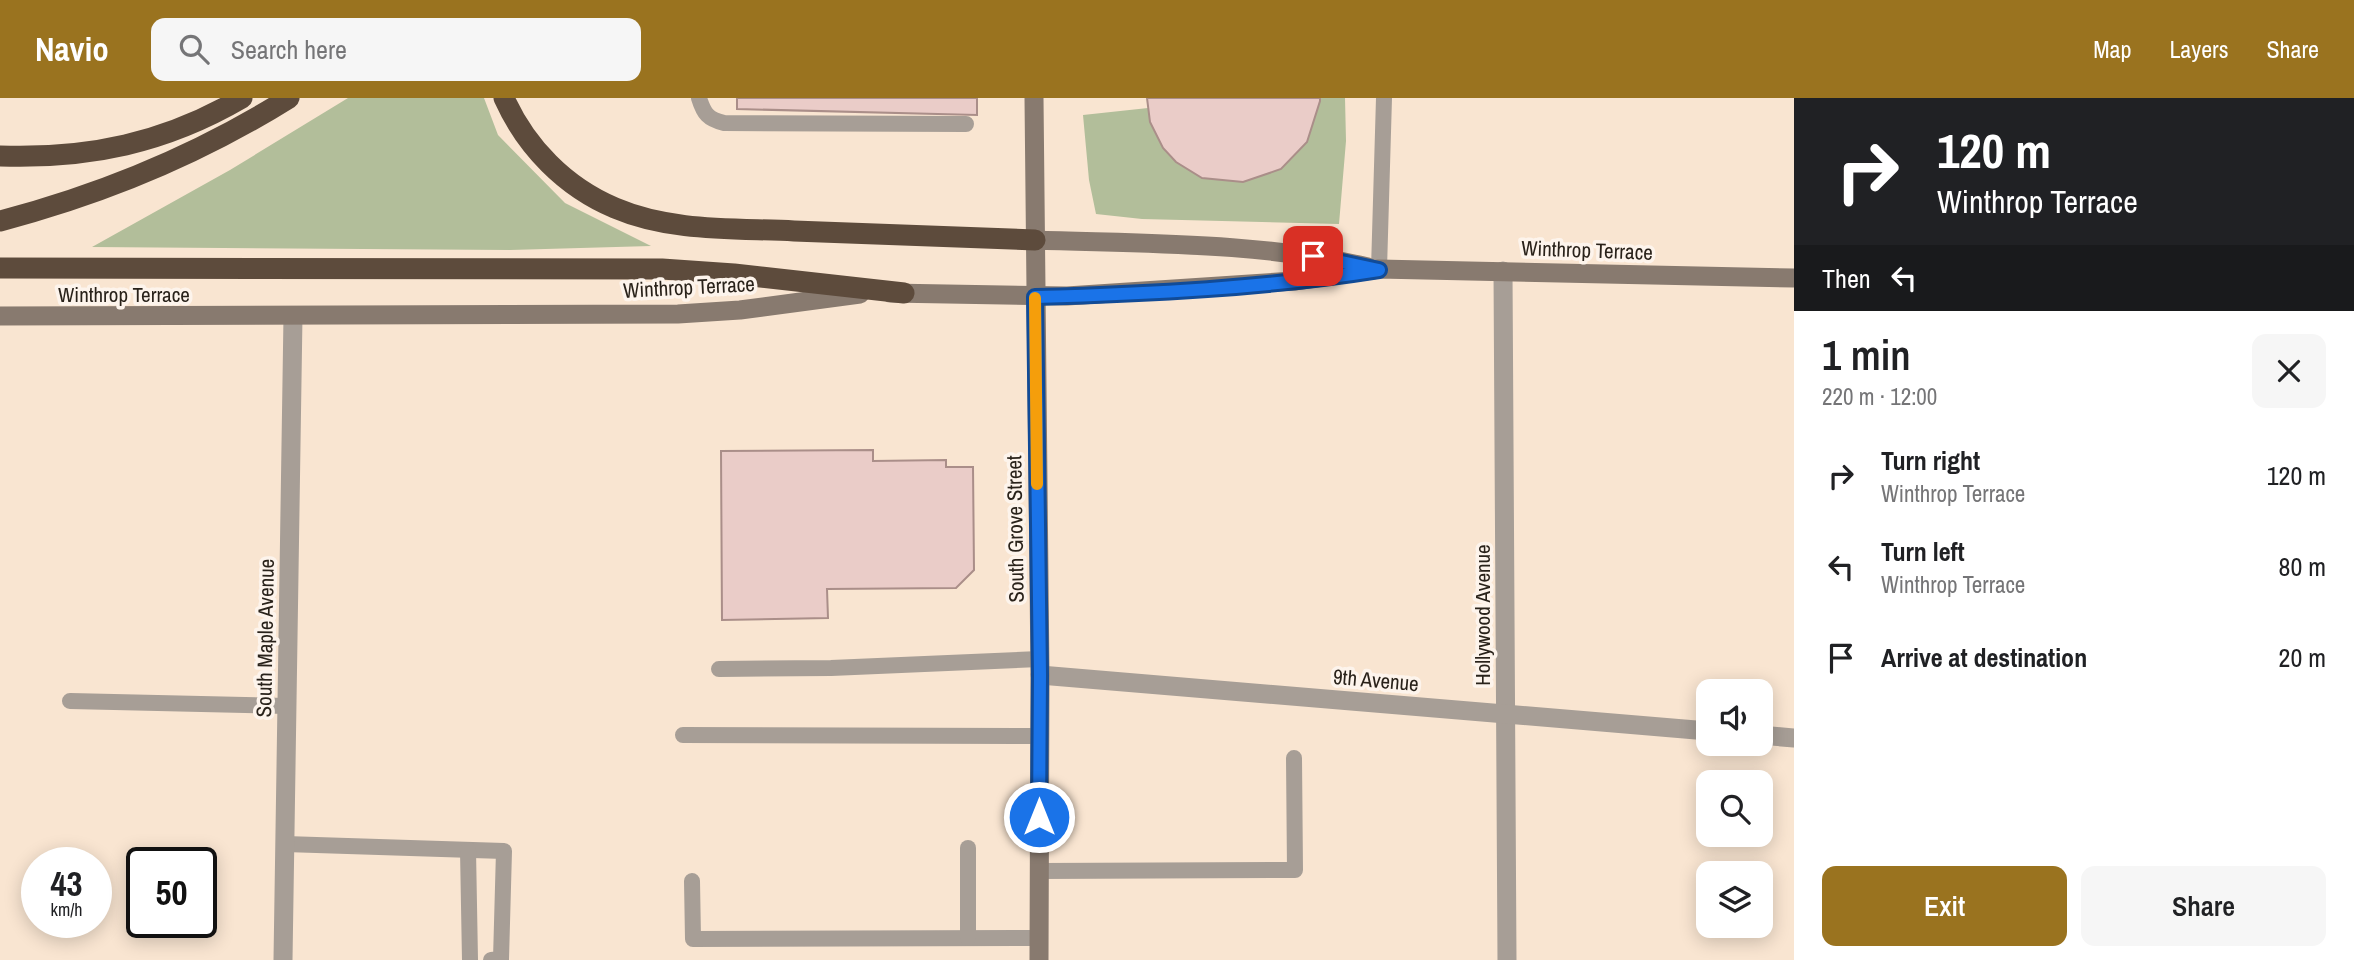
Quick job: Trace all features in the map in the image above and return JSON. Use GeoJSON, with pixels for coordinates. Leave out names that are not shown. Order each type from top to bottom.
{"type":"FeatureCollection","features":[{"type":"Feature","properties":{"kind":"highway"},"geometry":{"type":"LineString","coordinates":[[0,156],[69,156],[110,150],[176,129],[242,98]]}},
{"type":"Feature","properties":{"kind":"highway"},"geometry":{"type":"LineString","coordinates":[[0,221],[70,201],[162,167],[209,144],[289,98]]}},
{"type":"Feature","properties":{"kind":"highway"},"geometry":{"type":"LineString","coordinates":[[503,98],[533,146],[561,175],[596,199],[637,216],[704,227],[1035,240]]}},
{"type":"Feature","properties":{"kind":"highway"},"geometry":{"type":"LineString","coordinates":[[0,268],[662,269],[734,274],[904,293]]}},
{"type":"Feature","properties":{"kind":"main road","name":"South Grove Street"},"geometry":{"type":"LineString","coordinates":[[1034,98],[1040,667],[1039,960]]}},
{"type":"Feature","properties":{"kind":"main road","name":"Winthrop Terrace"},"geometry":{"type":"LineString","coordinates":[[1035,240],[1261,249],[1333,259],[1379,270]]}},
{"type":"Feature","properties":{"kind":"main road","name":"Winthrop Terrace"},"geometry":{"type":"LineString","coordinates":[[0,317],[678,314],[740,310],[845,295],[904,293],[1035,297],[1271,283],[1379,270],[1794,278]]}},
{"type":"Feature","properties":{"kind":"street","name":"Hollywood Avenue"},"geometry":{"type":"LineString","coordinates":[[1503,271],[1507,960]]}},
{"type":"Feature","properties":{"kind":"street","name":"South Maple Avenue"},"geometry":{"type":"LineString","coordinates":[[283,960],[293,316]]}},
{"type":"Feature","properties":{"kind":"street","name":"9th Avenue"},"geometry":{"type":"LineString","coordinates":[[1040,667],[1696,730]]}},
{"type":"Feature","properties":{"kind":"street"},"geometry":{"type":"LineString","coordinates":[[1773,736],[1794,738]]}},
{"type":"Feature","properties":{"kind":"lane"},"geometry":{"type":"LineString","coordinates":[[699,98],[703,111],[710,119],[724,123],[966,124]]}},
{"type":"Feature","properties":{"kind":"lane"},"geometry":{"type":"LineString","coordinates":[[1379,270],[1384,98]]}},
{"type":"Feature","properties":{"kind":"lane"},"geometry":{"type":"LineString","coordinates":[[719,669],[1040,667]]}},
{"type":"Feature","properties":{"kind":"lane"},"geometry":{"type":"LineString","coordinates":[[70,701],[287,706]]}},
{"type":"Feature","properties":{"kind":"lane"},"geometry":{"type":"LineString","coordinates":[[683,735],[1040,736]]}},
{"type":"Feature","properties":{"kind":"lane"},"geometry":{"type":"LineString","coordinates":[[1039,871],[1295,870],[1294,758]]}},
{"type":"Feature","properties":{"kind":"lane"},"geometry":{"type":"LineString","coordinates":[[285,844],[504,851],[501,959],[491,960]]}},
{"type":"Feature","properties":{"kind":"lane"},"geometry":{"type":"LineString","coordinates":[[968,848],[968,938]]}},
{"type":"Feature","properties":{"kind":"lane"},"geometry":{"type":"LineString","coordinates":[[468,850],[470,960]]}},
{"type":"Feature","properties":{"kind":"lane"},"geometry":{"type":"LineString","coordinates":[[692,881],[693,939],[1039,938]]}},
{"type":"Feature","properties":{"kind":"green space"},"geometry":{"type":"Polygon","coordinates":[[[348,98],[484,98],[498,135],[565,203],[651,246],[510,250],[92,247],[230,170],[348,98]]]}},
{"type":"Feature","properties":{"kind":"green space"},"geometry":{"type":"Polygon","coordinates":[[[1320,98],[1345,98],[1346,141],[1339,224],[1142,219],[1096,214],[1089,180],[1083,115],[1148,108],[1150,122],[1163,148],[1176,162],[1202,178],[1243,182],[1281,169],[1307,142],[1320,98]]]}},
{"type":"Feature","properties":{"kind":"building"},"geometry":{"type":"Polygon","coordinates":[[[737,98],[977,98],[977,115],[737,109],[737,98]]]}},
{"type":"Feature","properties":{"kind":"building"},"geometry":{"type":"Polygon","coordinates":[[[1147,98],[1320,98],[1320,101],[1307,142],[1281,169],[1243,182],[1202,178],[1176,162],[1163,148],[1150,122],[1147,98]]]}},
{"type":"Feature","properties":{"kind":"building"},"geometry":{"type":"Polygon","coordinates":[[[873,450],[873,461],[946,460],[946,467],[973,467],[974,570],[956,588],[827,589],[828,618],[722,620],[721,451],[873,450]]]}},
{"type":"Feature","properties":{"kind":"slow traffic"},"geometry":{"type":"LineString","coordinates":[[1035,298],[1037,484]]}},
{"type":"Feature","properties":{"kind":"route"},"geometry":{"type":"LineString","coordinates":[[1039,817],[1035,297],[1260,284],[1379,270],[1313,256]]}}]}
